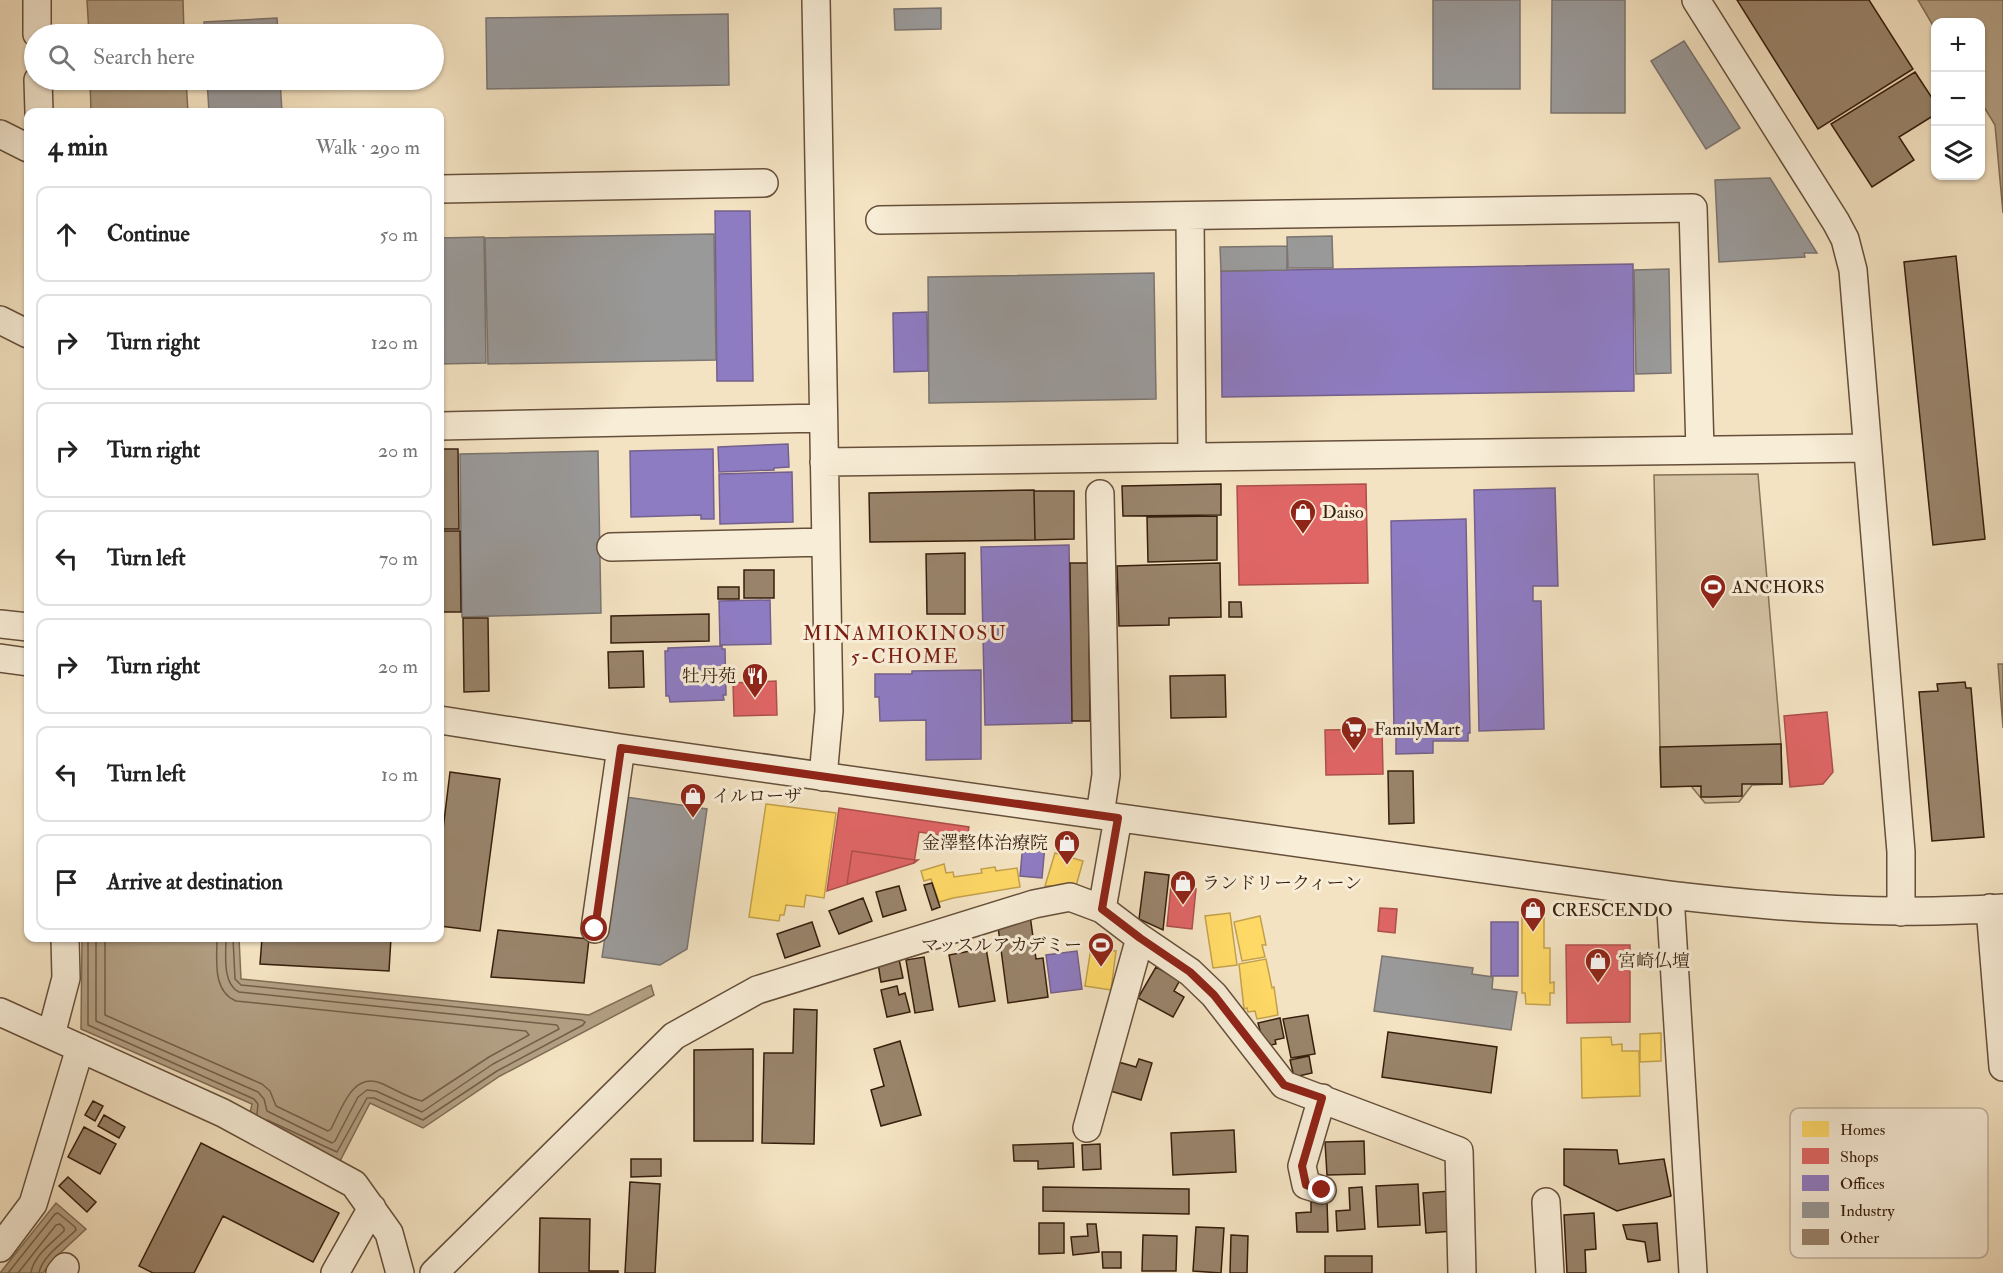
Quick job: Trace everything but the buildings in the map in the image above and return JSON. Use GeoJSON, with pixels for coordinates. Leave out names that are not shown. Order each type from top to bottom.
{"type":"FeatureCollection","features":[{"type":"Feature","properties":{"kind":"street"},"geometry":{"type":"LineString","coordinates":[[37,0],[37,24]]}},
{"type":"Feature","properties":{"kind":"street"},"geometry":{"type":"LineString","coordinates":[[816,0],[829,711],[823,777]]}},
{"type":"Feature","properties":{"kind":"street"},"geometry":{"type":"LineString","coordinates":[[1696,0],[1836,222],[1845,239],[1853,270],[1901,852],[1901,912]]}},
{"type":"Feature","properties":{"kind":"street"},"geometry":{"type":"LineString","coordinates":[[38,90],[39,108]]}},
{"type":"Feature","properties":{"kind":"street"},"geometry":{"type":"LineString","coordinates":[[0,134],[24,146]]}},
{"type":"Feature","properties":{"kind":"street"},"geometry":{"type":"LineString","coordinates":[[444,189],[764,183]]}},
{"type":"Feature","properties":{"kind":"street"},"geometry":{"type":"LineString","coordinates":[[880,220],[1693,208],[1700,450]]}},
{"type":"Feature","properties":{"kind":"street"},"geometry":{"type":"LineString","coordinates":[[1190,216],[1192,457]]}},
{"type":"Feature","properties":{"kind":"street"},"geometry":{"type":"LineString","coordinates":[[0,320],[24,332]]}},
{"type":"Feature","properties":{"kind":"street"},"geometry":{"type":"LineString","coordinates":[[444,426],[823,418]]}},
{"type":"Feature","properties":{"kind":"street"},"geometry":{"type":"LineString","coordinates":[[824,462],[1867,448]]}},
{"type":"Feature","properties":{"kind":"street"},"geometry":{"type":"LineString","coordinates":[[1100,494],[1106,775],[1109,817],[1102,909]]}},
{"type":"Feature","properties":{"kind":"street"},"geometry":{"type":"LineString","coordinates":[[611,547],[826,542]]}},
{"type":"Feature","properties":{"kind":"street"},"geometry":{"type":"LineString","coordinates":[[0,624],[24,627]]}},
{"type":"Feature","properties":{"kind":"street"},"geometry":{"type":"LineString","coordinates":[[0,658],[24,661]]}},
{"type":"Feature","properties":{"kind":"street"},"geometry":{"type":"LineString","coordinates":[[444,721],[823,777],[1670,895],[1777,906],[1901,912],[1996,908],[2003,1067]]}},
{"type":"Feature","properties":{"kind":"street"},"geometry":{"type":"LineString","coordinates":[[595,929],[621,748]]}},
{"type":"Feature","properties":{"kind":"street"},"geometry":{"type":"LineString","coordinates":[[1670,895],[1693,1273]]}},
{"type":"Feature","properties":{"kind":"street"},"geometry":{"type":"LineString","coordinates":[[434,1273],[674,1036],[757,990],[1034,904],[1070,897],[1102,909],[1190,972],[1214,995],[1284,1085],[1459,1151],[1462,1273]]}},
{"type":"Feature","properties":{"kind":"street"},"geometry":{"type":"LineString","coordinates":[[1087,1128],[1140,938]]}},
{"type":"Feature","properties":{"kind":"street"},"geometry":{"type":"LineString","coordinates":[[51,1035],[66,978],[65,942]]}},
{"type":"Feature","properties":{"kind":"street"},"geometry":{"type":"LineString","coordinates":[[0,1012],[223,1113],[354,1184],[389,1233],[400,1273]]}},
{"type":"Feature","properties":{"kind":"street"},"geometry":{"type":"LineString","coordinates":[[0,1248],[33,1204],[80,1048]]}},
{"type":"Feature","properties":{"kind":"street"},"geometry":{"type":"LineString","coordinates":[[1322,1098],[1302,1166],[1306,1185],[1322,1190]]}},
{"type":"Feature","properties":{"kind":"street"},"geometry":{"type":"LineString","coordinates":[[1546,1202],[1550,1273]]}},
{"type":"Feature","properties":{"kind":"street"},"geometry":{"type":"LineString","coordinates":[[335,1273],[372,1208]]}},
{"type":"Feature","properties":{"kind":"shaded area","name":"ANCHORS"},"geometry":{"type":"Polygon","coordinates":[[[1758,474],[1781,744],[1782,784],[1752,785],[1739,802],[1705,803],[1691,786],[1661,787],[1654,475],[1758,474]]]}},
{"type":"Feature","properties":{"kind":"water"},"geometry":{"type":"Polygon","coordinates":[[[87,0],[183,0],[184,24],[88,24],[87,0]]]}},
{"type":"Feature","properties":{"kind":"water"},"geometry":{"type":"Polygon","coordinates":[[[1918,0],[2003,0],[2003,213],[1995,125],[1985,109],[1985,18],[1931,18],[1931,22],[1918,0]]]}},
{"type":"Feature","properties":{"kind":"water"},"geometry":{"type":"Polygon","coordinates":[[[90,90],[187,90],[188,108],[91,108],[90,90]]]}},
{"type":"Feature","properties":{"kind":"water"},"geometry":{"type":"Polygon","coordinates":[[[1998,664],[2003,664],[2003,728],[1998,664]]]}},
{"type":"Feature","properties":{"kind":"water"},"geometry":{"type":"Polygon","coordinates":[[[82,942],[239,942],[241,979],[589,1015],[651,985],[654,995],[500,1076],[423,1128],[370,1103],[340,1161],[249,1118],[252,1104],[81,1029],[82,942]]]}},
{"type":"Feature","properties":{"kind":"water"},"geometry":{"type":"Polygon","coordinates":[[[56,1203],[86,1229],[57,1256],[43,1273],[0,1273],[56,1203]]]}},
{"type":"Feature","properties":{"kind":"place","name":"Daiso"},"geometry":{"type":"Point","coordinates":[1303,535]}},
{"type":"Feature","properties":{"kind":"place","name":"ANCHORS"},"geometry":{"type":"Point","coordinates":[1713,610]}},
{"type":"Feature","properties":{"kind":"place","name":"牡丹苑"},"geometry":{"type":"Point","coordinates":[755,699]}},
{"type":"Feature","properties":{"kind":"place","name":"FamilyMart"},"geometry":{"type":"Point","coordinates":[1354,752]}},
{"type":"Feature","properties":{"kind":"place","name":"イルローザ"},"geometry":{"type":"Point","coordinates":[693,819]}},
{"type":"Feature","properties":{"kind":"place","name":"金澤整体治療院"},"geometry":{"type":"Point","coordinates":[1067,866]}},
{"type":"Feature","properties":{"kind":"place","name":"ランドリークィーン"},"geometry":{"type":"Point","coordinates":[1183,906]}},
{"type":"Feature","properties":{"kind":"place","name":"CRESCENDO"},"geometry":{"type":"Point","coordinates":[1533,933]}},
{"type":"Feature","properties":{"kind":"place","name":"マッスルアカデミー"},"geometry":{"type":"Point","coordinates":[1101,968]}},
{"type":"Feature","properties":{"kind":"place","name":"宮崎仏壇"},"geometry":{"type":"Point","coordinates":[1598,984]}},
{"type":"Feature","properties":{"kind":"district","name":"MINAMIOKINOSU 5-CHOME"},"geometry":{"type":"Point","coordinates":[905,644]}},
{"type":"Feature","properties":{"kind":"route"},"geometry":{"type":"LineString","coordinates":[[595,929],[621,748],[1118,818],[1102,909],[1190,972],[1214,995],[1284,1085],[1322,1098],[1302,1166],[1306,1185],[1322,1190]]}}]}
